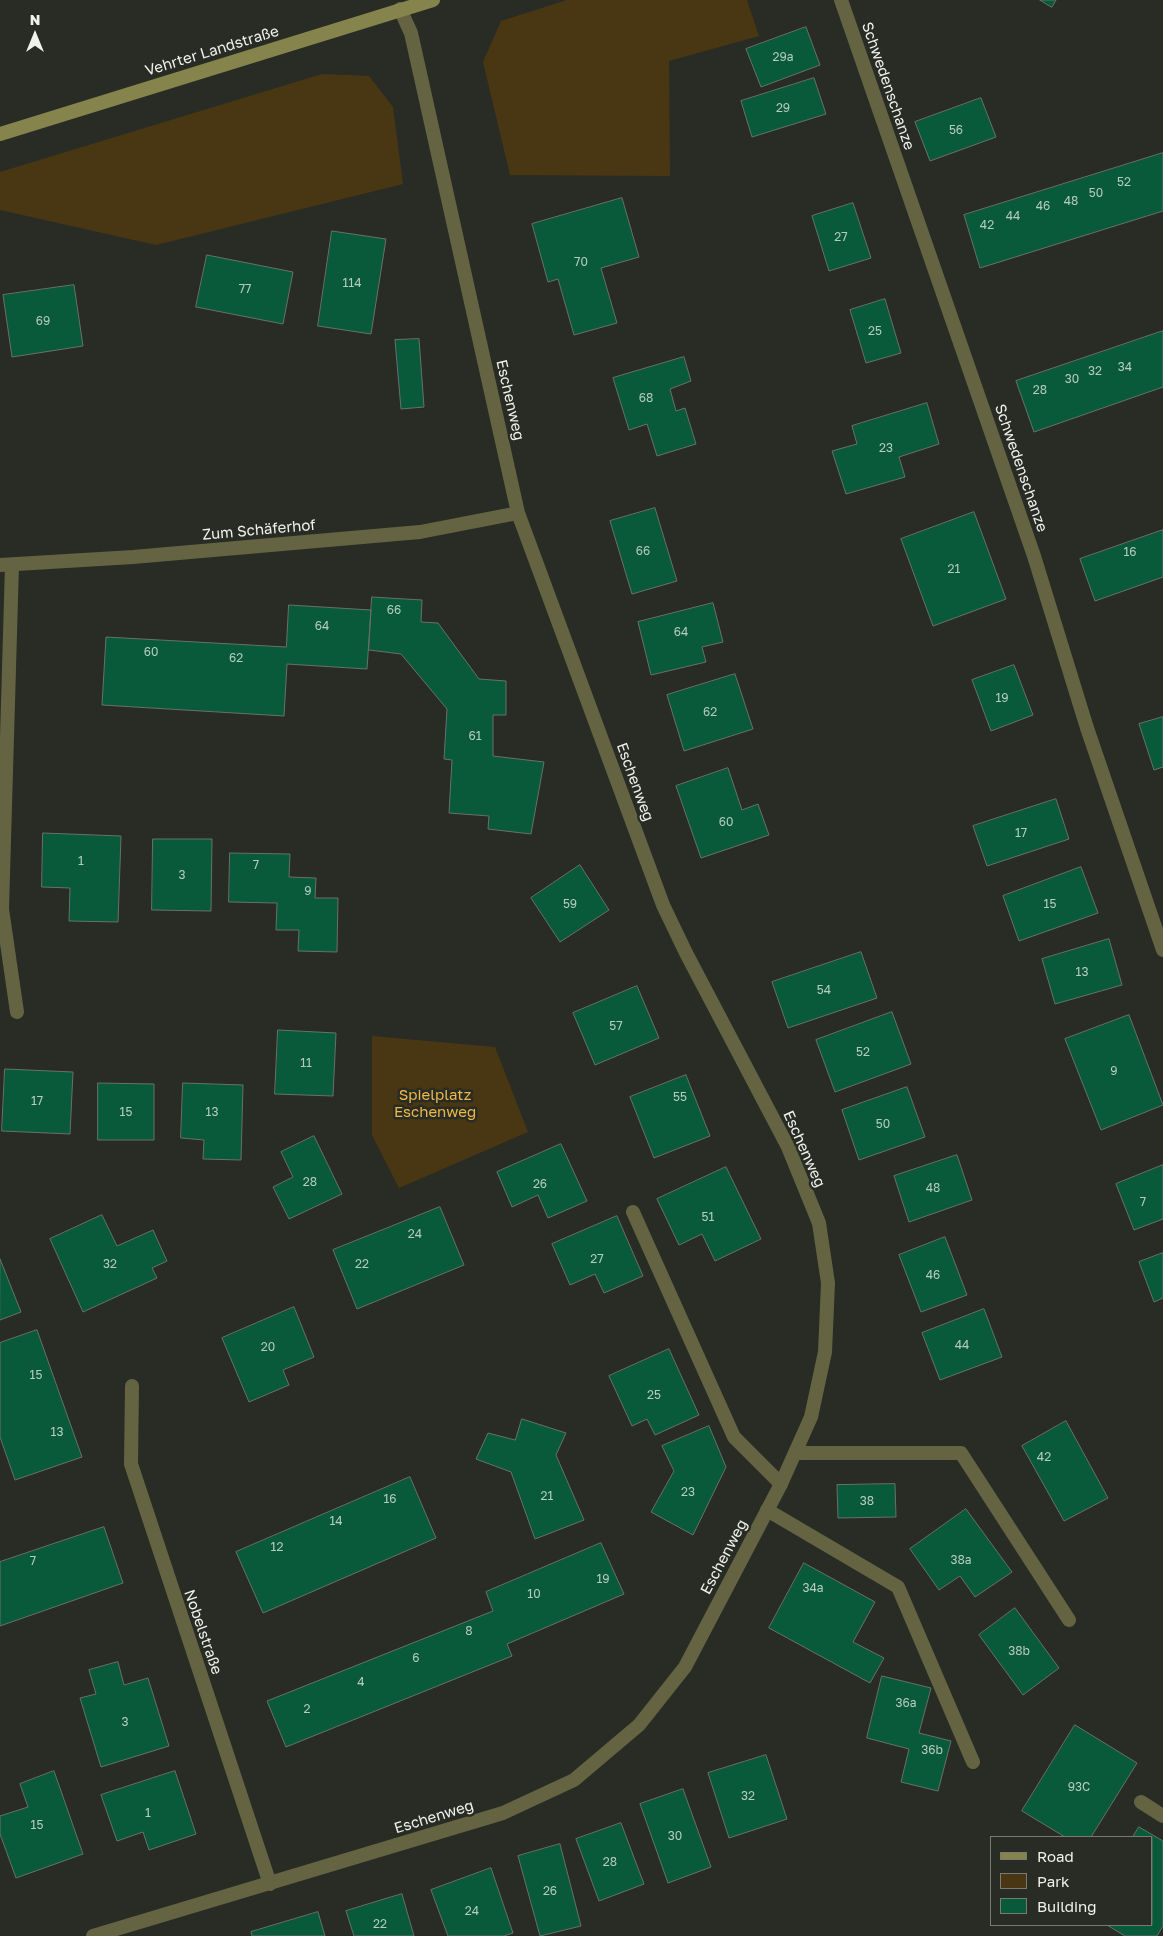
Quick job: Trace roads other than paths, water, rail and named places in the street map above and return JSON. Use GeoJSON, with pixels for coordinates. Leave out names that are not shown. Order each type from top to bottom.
{"type":"FeatureCollection","features":[{"type":"Feature","properties":{"kind":"main road","name":"Vehrter Landstraße"},"geometry":{"type":"LineString","coordinates":[[0,134],[433,0]]}},
{"type":"Feature","properties":{"kind":"street","name":"Schwedenschanze"},"geometry":{"type":"LineString","coordinates":[[841,0],[1034,556],[1087,728],[1163,950]]}},
{"type":"Feature","properties":{"kind":"street","name":"Eschenweg"},"geometry":{"type":"LineString","coordinates":[[93,1936],[503,1813],[574,1780],[639,1725],[685,1666],[781,1484],[795,1453],[811,1417],[826,1352],[828,1283],[818,1223],[788,1147],[686,953],[663,905],[518,513],[411,33],[400,10]]}},
{"type":"Feature","properties":{"kind":"street","name":"Zum Schäferhof"},"geometry":{"type":"LineString","coordinates":[[6,565],[133,557],[420,532],[518,513]]}},
{"type":"Feature","properties":{"kind":"street"},"geometry":{"type":"LineString","coordinates":[[6,565],[2,909],[17,1012]]}},
{"type":"Feature","properties":{"kind":"street"},"geometry":{"type":"LineString","coordinates":[[632,1212],[734,1436],[781,1484]]}},
{"type":"Feature","properties":{"kind":"street","name":"Nobelstraße"},"geometry":{"type":"LineString","coordinates":[[132,1386],[131,1464],[270,1884]]}},
{"type":"Feature","properties":{"kind":"street"},"geometry":{"type":"LineString","coordinates":[[795,1453],[962,1453],[1069,1620]]}},
{"type":"Feature","properties":{"kind":"street"},"geometry":{"type":"LineString","coordinates":[[767,1510],[898,1587],[973,1762]]}},
{"type":"Feature","properties":{"kind":"street"},"geometry":{"type":"LineString","coordinates":[[1140,1802],[1163,1816]]}},
{"type":"Feature","properties":{"kind":"park label","name":"Spielplatz Eschenweg"},"geometry":{"type":"Point","coordinates":[435,1104]}}]}
